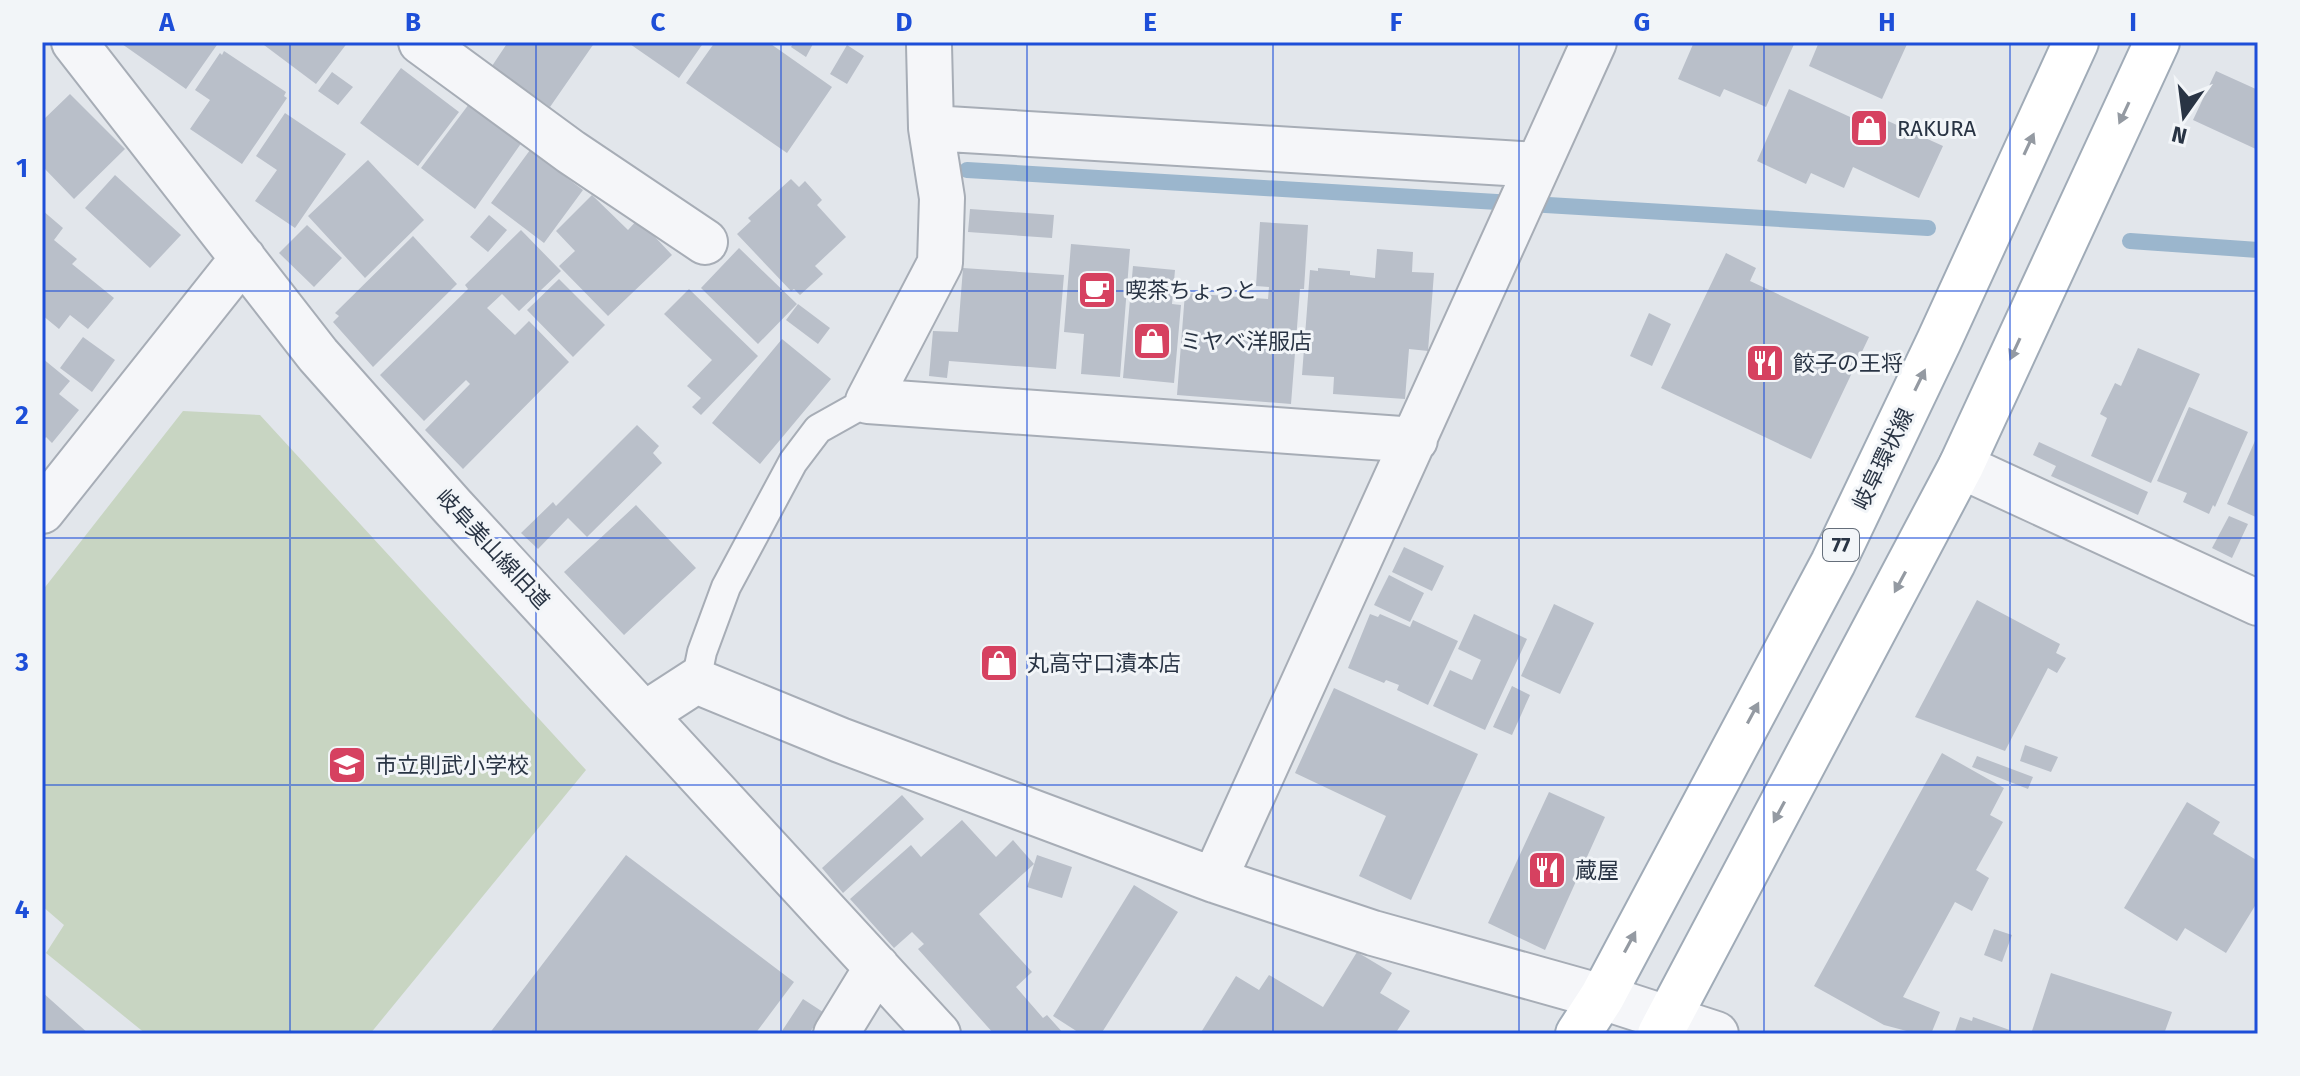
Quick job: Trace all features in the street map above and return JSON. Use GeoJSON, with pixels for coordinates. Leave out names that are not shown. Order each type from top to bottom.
{"type":"FeatureCollection","features":[{"type":"Feature","properties":{"kind":"main road","name":"岐阜環状線"},"geometry":{"type":"LineString","coordinates":[[1578,1034],[1602,997],[1833,563],[2076,42]]}},
{"type":"Feature","properties":{"kind":"main road"},"geometry":{"type":"LineString","coordinates":[[1664,1026],[1961,466],[2157,42]]}},
{"type":"Feature","properties":{"kind":"street","name":"岐阜美山線旧道"},"geometry":{"type":"LineString","coordinates":[[74,42],[339,378],[452,506],[938,1034]]}},
{"type":"Feature","properties":{"kind":"street"},"geometry":{"type":"LineString","coordinates":[[421,42],[571,152],[705,242]]}},
{"type":"Feature","properties":{"kind":"street"},"geometry":{"type":"LineString","coordinates":[[1214,880],[1594,42]]}},
{"type":"Feature","properties":{"kind":"street"},"geometry":{"type":"LineString","coordinates":[[927,43],[931,128],[942,198],[940,263],[868,401],[1415,440]]}},
{"type":"Feature","properties":{"kind":"street"},"geometry":{"type":"LineString","coordinates":[[931,128],[1527,191]]}},
{"type":"Feature","properties":{"kind":"street"},"geometry":{"type":"LineString","coordinates":[[48,492],[243,258]]}},
{"type":"Feature","properties":{"kind":"street"},"geometry":{"type":"LineString","coordinates":[[1961,466],[2258,603]]}},
{"type":"Feature","properties":{"kind":"street"},"geometry":{"type":"LineString","coordinates":[[645,714],[696,681],[840,740],[1214,880],[1373,933],[1602,997],[1664,1026],[1716,1034]]}},
{"type":"Feature","properties":{"kind":"street"},"geometry":{"type":"LineString","coordinates":[[836,1034],[877,967]]}},
{"type":"Feature","properties":{"kind":"lane"},"geometry":{"type":"LineString","coordinates":[[696,681],[702,652],[726,587],[793,462],[818,429],[868,401]]}},
{"type":"Feature","properties":{"kind":"green space","name":"市立則武小学校"},"geometry":{"type":"Polygon","coordinates":[[[183,411],[260,415],[586,770],[370,1034],[146,1034],[46,953],[64,925],[42,906],[42,591],[183,411]]]}},
{"type":"Feature","properties":{"kind":"building"},"geometry":{"type":"Polygon","coordinates":[[[123,42],[219,42],[186,89],[123,42]]]}},
{"type":"Feature","properties":{"kind":"building"},"geometry":{"type":"Polygon","coordinates":[[[260,42],[348,42],[316,84],[260,42]]]}},
{"type":"Feature","properties":{"kind":"building"},"geometry":{"type":"Polygon","coordinates":[[[508,42],[595,42],[550,107],[492,66],[508,42]]]}},
{"type":"Feature","properties":{"kind":"building"},"geometry":{"type":"Polygon","coordinates":[[[627,42],[704,42],[679,78],[627,42]]]}},
{"type":"Feature","properties":{"kind":"building"},"geometry":{"type":"Polygon","coordinates":[[[715,42],[768,42],[832,87],[787,153],[686,83],[715,42]]]}},
{"type":"Feature","properties":{"kind":"building"},"geometry":{"type":"Polygon","coordinates":[[[794,42],[814,42],[806,57],[791,47],[794,42]]]}},
{"type":"Feature","properties":{"kind":"building"},"geometry":{"type":"Polygon","coordinates":[[[1694,42],[1795,42],[1766,107],[1724,89],[1720,97],[1678,79],[1694,42]]]}},
{"type":"Feature","properties":{"kind":"building"},"geometry":{"type":"Polygon","coordinates":[[[1819,42],[1908,42],[1882,99],[1809,66],[1819,42]]]}},
{"type":"Feature","properties":{"kind":"building"},"geometry":{"type":"Polygon","coordinates":[[[847,45],[864,56],[847,84],[830,74],[847,45]]]}},
{"type":"Feature","properties":{"kind":"building"},"geometry":{"type":"Polygon","coordinates":[[[224,51],[286,92],[284,96],[287,98],[242,164],[190,129],[210,100],[195,90],[224,51]]]}},
{"type":"Feature","properties":{"kind":"building"},"geometry":{"type":"Polygon","coordinates":[[[401,68],[459,112],[418,166],[360,123],[401,68]]]}},
{"type":"Feature","properties":{"kind":"building"},"geometry":{"type":"Polygon","coordinates":[[[2216,71],[2258,90],[2258,150],[2193,120],[2216,71]]]}},
{"type":"Feature","properties":{"kind":"building"},"geometry":{"type":"Polygon","coordinates":[[[332,72],[353,87],[338,105],[318,91],[332,72]]]}},
{"type":"Feature","properties":{"kind":"building"},"geometry":{"type":"Polygon","coordinates":[[[1789,89],[1872,127],[1877,116],[1943,146],[1919,198],[1853,167],[1844,188],[1811,173],[1806,184],[1757,161],[1789,89]]]}},
{"type":"Feature","properties":{"kind":"building"},"geometry":{"type":"Polygon","coordinates":[[[70,94],[125,149],[74,199],[42,166],[42,121],[70,94]]]}},
{"type":"Feature","properties":{"kind":"building"},"geometry":{"type":"Polygon","coordinates":[[[475,96],[527,135],[475,209],[421,168],[475,96]]]}},
{"type":"Feature","properties":{"kind":"building"},"geometry":{"type":"Polygon","coordinates":[[[285,113],[346,154],[295,228],[255,201],[277,170],[256,156],[285,113]]]}},
{"type":"Feature","properties":{"kind":"building"},"geometry":{"type":"Polygon","coordinates":[[[530,150],[583,190],[544,243],[491,203],[530,150]]]}},
{"type":"Feature","properties":{"kind":"building"},"geometry":{"type":"Polygon","coordinates":[[[368,160],[424,220],[365,278],[308,216],[368,160]]]}},
{"type":"Feature","properties":{"kind":"building"},"geometry":{"type":"Polygon","coordinates":[[[115,175],[181,235],[150,268],[85,208],[115,175]]]}},
{"type":"Feature","properties":{"kind":"building"},"geometry":{"type":"Polygon","coordinates":[[[791,179],[799,187],[805,181],[822,200],[817,205],[846,237],[815,266],[823,274],[800,295],[794,289],[791,291],[737,234],[751,221],[748,218],[791,179]]]}},
{"type":"Feature","properties":{"kind":"building"},"geometry":{"type":"Polygon","coordinates":[[[592,195],[628,230],[638,219],[672,255],[608,316],[559,266],[575,251],[556,231],[592,195]]]}},
{"type":"Feature","properties":{"kind":"building"},"geometry":{"type":"Polygon","coordinates":[[[970,209],[1054,215],[1052,238],[968,232],[970,209]]]}},
{"type":"Feature","properties":{"kind":"building"},"geometry":{"type":"Polygon","coordinates":[[[42,210],[63,228],[54,240],[77,259],[72,264],[114,298],[88,329],[70,315],[59,329],[42,315],[42,210]]]}},
{"type":"Feature","properties":{"kind":"building"},"geometry":{"type":"Polygon","coordinates":[[[489,215],[507,230],[488,252],[470,237],[489,215]]]}},
{"type":"Feature","properties":{"kind":"building"},"geometry":{"type":"Polygon","coordinates":[[[1260,222],[1308,225],[1291,404],[1177,395],[1185,293],[1268,299],[1269,287],[1256,286],[1260,222]]]}},
{"type":"Feature","properties":{"kind":"building"},"geometry":{"type":"Polygon","coordinates":[[[307,225],[342,258],[314,287],[279,253],[307,225]]]}},
{"type":"Feature","properties":{"kind":"building"},"geometry":{"type":"Polygon","coordinates":[[[521,230],[561,271],[519,311],[502,294],[487,308],[515,335],[529,321],[569,362],[463,469],[425,430],[470,384],[466,380],[424,421],[380,375],[468,289],[465,285],[521,230]]]}},
{"type":"Feature","properties":{"kind":"building"},"geometry":{"type":"Polygon","coordinates":[[[413,236],[457,284],[373,367],[333,322],[339,316],[335,313],[413,236]]]}},
{"type":"Feature","properties":{"kind":"building","name":"喫茶ちょっと"},"geometry":{"type":"Polygon","coordinates":[[[1071,244],[1130,249],[1120,377],[1081,374],[1084,334],[1064,332],[1071,244]]]}},
{"type":"Feature","properties":{"kind":"building"},"geometry":{"type":"Polygon","coordinates":[[[739,248],[797,304],[758,344],[701,288],[739,248]]]}},
{"type":"Feature","properties":{"kind":"building"},"geometry":{"type":"Polygon","coordinates":[[[1377,249],[1413,252],[1412,272],[1434,273],[1428,351],[1409,349],[1405,399],[1333,394],[1334,377],[1302,375],[1310,270],[1350,271],[1350,275],[1375,278],[1377,249]]]}},
{"type":"Feature","properties":{"kind":"building","name":"餃子の王将"},"geometry":{"type":"Polygon","coordinates":[[[1726,253],[1756,268],[1750,281],[1869,337],[1811,459],[1661,388],[1726,253]]]}},
{"type":"Feature","properties":{"kind":"building","name":"ミヤベ洋服店"},"geometry":{"type":"Polygon","coordinates":[[[1133,266],[1175,270],[1172,304],[1181,305],[1174,383],[1123,378],[1133,266]]]}},
{"type":"Feature","properties":{"kind":"building"},"geometry":{"type":"Polygon","coordinates":[[[963,268],[1064,275],[1056,369],[949,361],[947,378],[929,376],[933,331],[958,332],[963,268]]]}},
{"type":"Feature","properties":{"kind":"building"},"geometry":{"type":"Polygon","coordinates":[[[559,279],[605,325],[573,357],[527,310],[559,279]]]}},
{"type":"Feature","properties":{"kind":"building"},"geometry":{"type":"Polygon","coordinates":[[[689,289],[758,356],[701,415],[692,407],[701,398],[687,386],[712,360],[664,314],[689,289]]]}},
{"type":"Feature","properties":{"kind":"building"},"geometry":{"type":"Polygon","coordinates":[[[798,304],[830,328],[818,344],[786,320],[798,304]]]}},
{"type":"Feature","properties":{"kind":"building"},"geometry":{"type":"Polygon","coordinates":[[[1649,313],[1671,324],[1652,366],[1630,356],[1649,313]]]}},
{"type":"Feature","properties":{"kind":"building"},"geometry":{"type":"Polygon","coordinates":[[[83,337],[115,360],[92,392],[60,368],[83,337]]]}},
{"type":"Feature","properties":{"kind":"building"},"geometry":{"type":"Polygon","coordinates":[[[782,339],[831,379],[760,464],[712,423],[782,339]]]}},
{"type":"Feature","properties":{"kind":"building"},"geometry":{"type":"Polygon","coordinates":[[[2138,348],[2200,374],[2151,483],[2091,456],[2107,418],[2100,414],[2115,383],[2121,386],[2138,348]]]}},
{"type":"Feature","properties":{"kind":"building"},"geometry":{"type":"Polygon","coordinates":[[[42,358],[70,381],[59,394],[79,410],[52,443],[46,437],[42,442],[42,358]]]}},
{"type":"Feature","properties":{"kind":"building"},"geometry":{"type":"Polygon","coordinates":[[[2189,407],[2248,432],[2215,507],[2213,505],[2209,514],[2183,502],[2187,493],[2157,481],[2189,407]]]}},
{"type":"Feature","properties":{"kind":"building"},"geometry":{"type":"Polygon","coordinates":[[[637,425],[659,446],[653,453],[662,463],[587,537],[568,518],[538,549],[521,533],[553,502],[556,506],[637,425]]]}},
{"type":"Feature","properties":{"kind":"building"},"geometry":{"type":"Polygon","coordinates":[[[2258,434],[2258,518],[2227,504],[2258,434]]]}},
{"type":"Feature","properties":{"kind":"building"},"geometry":{"type":"Polygon","coordinates":[[[2039,442],[2148,492],[2138,515],[2051,476],[2056,466],[2033,455],[2039,442]]]}},
{"type":"Feature","properties":{"kind":"building"},"geometry":{"type":"Polygon","coordinates":[[[636,505],[696,568],[624,635],[564,572],[636,505]]]}},
{"type":"Feature","properties":{"kind":"building"},"geometry":{"type":"Polygon","coordinates":[[[2229,516],[2248,524],[2232,558],[2212,548],[2229,516]]]}},
{"type":"Feature","properties":{"kind":"building"},"geometry":{"type":"Polygon","coordinates":[[[1404,547],[1444,566],[1432,591],[1392,572],[1404,547]]]}},
{"type":"Feature","properties":{"kind":"building"},"geometry":{"type":"Polygon","coordinates":[[[1389,575],[1424,593],[1410,622],[1374,605],[1389,575]]]}},
{"type":"Feature","properties":{"kind":"building"},"geometry":{"type":"Polygon","coordinates":[[[1977,600],[2060,644],[2056,653],[2066,658],[2057,673],[2048,668],[2005,751],[1915,717],[1977,600]]]}},
{"type":"Feature","properties":{"kind":"building"},"geometry":{"type":"Polygon","coordinates":[[[1554,604],[1594,623],[1560,694],[1521,676],[1554,604]]]}},
{"type":"Feature","properties":{"kind":"building"},"geometry":{"type":"Polygon","coordinates":[[[1370,614],[1378,617],[1380,614],[1410,627],[1413,620],[1458,641],[1428,705],[1397,690],[1399,685],[1386,680],[1384,683],[1348,668],[1370,614]]]}},
{"type":"Feature","properties":{"kind":"building"},"geometry":{"type":"Polygon","coordinates":[[[1474,614],[1527,639],[1485,730],[1433,706],[1450,670],[1472,680],[1481,660],[1458,649],[1474,614]]]}},
{"type":"Feature","properties":{"kind":"building"},"geometry":{"type":"Polygon","coordinates":[[[1512,686],[1530,695],[1512,735],[1493,727],[1512,686]]]}},
{"type":"Feature","properties":{"kind":"building"},"geometry":{"type":"Polygon","coordinates":[[[1334,688],[1478,754],[1411,900],[1359,876],[1386,816],[1295,773],[1334,688]]]}},
{"type":"Feature","properties":{"kind":"building"},"geometry":{"type":"Polygon","coordinates":[[[2025,745],[2058,757],[2051,772],[2020,761],[2025,745]]]}},
{"type":"Feature","properties":{"kind":"building"},"geometry":{"type":"Polygon","coordinates":[[[1942,753],[2004,788],[1990,815],[2003,822],[1976,870],[1989,878],[1972,911],[1955,902],[1903,997],[1940,1012],[1931,1034],[1918,1034],[1884,1025],[1814,986],[1942,753]]]}},
{"type":"Feature","properties":{"kind":"building"},"geometry":{"type":"Polygon","coordinates":[[[1977,756],[2033,777],[2028,789],[1972,767],[1977,756]]]}},
{"type":"Feature","properties":{"kind":"building","name":"蔵屋"},"geometry":{"type":"Polygon","coordinates":[[[1549,792],[1605,817],[1545,950],[1488,923],[1549,792]]]}},
{"type":"Feature","properties":{"kind":"building"},"geometry":{"type":"Polygon","coordinates":[[[902,795],[924,819],[843,893],[822,868],[902,795]]]}},
{"type":"Feature","properties":{"kind":"building"},"geometry":{"type":"Polygon","coordinates":[[[2187,802],[2220,822],[2213,834],[2258,861],[2258,901],[2226,953],[2185,928],[2177,941],[2124,908],[2187,802]]]}},
{"type":"Feature","properties":{"kind":"building"},"geometry":{"type":"Polygon","coordinates":[[[962,820],[996,857],[1013,840],[1034,864],[979,914],[1032,972],[1016,987],[1043,1018],[1047,1015],[1064,1034],[994,1034],[918,949],[924,944],[912,932],[894,948],[850,899],[911,845],[921,857],[962,820]]]}},
{"type":"Feature","properties":{"kind":"building"},"geometry":{"type":"Polygon","coordinates":[[[626,855],[794,982],[755,1034],[489,1034],[626,855]]]}},
{"type":"Feature","properties":{"kind":"building"},"geometry":{"type":"Polygon","coordinates":[[[1037,855],[1072,867],[1062,898],[1027,887],[1037,855]]]}},
{"type":"Feature","properties":{"kind":"building"},"geometry":{"type":"Polygon","coordinates":[[[1134,885],[1178,912],[1101,1034],[1081,1034],[1053,1016],[1134,885]]]}},
{"type":"Feature","properties":{"kind":"building"},"geometry":{"type":"Polygon","coordinates":[[[1994,929],[2012,935],[2002,962],[1984,955],[1994,929]]]}},
{"type":"Feature","properties":{"kind":"building"},"geometry":{"type":"Polygon","coordinates":[[[1357,952],[1392,973],[1380,993],[1410,1011],[1395,1034],[1200,1034],[1236,976],[1259,990],[1269,975],[1323,1007],[1357,952]]]}},
{"type":"Feature","properties":{"kind":"building"},"geometry":{"type":"Polygon","coordinates":[[[2051,973],[2172,1012],[2164,1034],[2031,1034],[2051,973]]]}},
{"type":"Feature","properties":{"kind":"building"},"geometry":{"type":"Polygon","coordinates":[[[42,992],[89,1034],[42,1034],[42,992]]]}},
{"type":"Feature","properties":{"kind":"building"},"geometry":{"type":"Polygon","coordinates":[[[803,999],[823,1012],[809,1034],[780,1034],[803,999]]]}},
{"type":"Feature","properties":{"kind":"building"},"geometry":{"type":"Polygon","coordinates":[[[1960,1017],[1972,1021],[1973,1017],[2021,1034],[1954,1034],[1960,1017]]]}},
{"type":"Feature","properties":{"kind":"waterway"},"geometry":{"type":"LineString","coordinates":[[967,170],[1928,228]]}},
{"type":"Feature","properties":{"kind":"waterway"},"geometry":{"type":"LineString","coordinates":[[2130,241],[2258,250]]}},
{"type":"Feature","properties":{"kind":"place","name":"RAKURA"},"geometry":{"type":"Point","coordinates":[1869,128]}},
{"type":"Feature","properties":{"kind":"place","name":"喫茶ちょっと"},"geometry":{"type":"Point","coordinates":[1097,290]}},
{"type":"Feature","properties":{"kind":"place","name":"ミヤベ洋服店"},"geometry":{"type":"Point","coordinates":[1152,341]}},
{"type":"Feature","properties":{"kind":"place","name":"餃子の王将"},"geometry":{"type":"Point","coordinates":[1765,363]}},
{"type":"Feature","properties":{"kind":"place","name":"丸高守口漬本店"},"geometry":{"type":"Point","coordinates":[999,663]}},
{"type":"Feature","properties":{"kind":"place","name":"市立則武小学校"},"geometry":{"type":"Point","coordinates":[347,765]}},
{"type":"Feature","properties":{"kind":"place","name":"蔵屋"},"geometry":{"type":"Point","coordinates":[1547,870]}}]}
